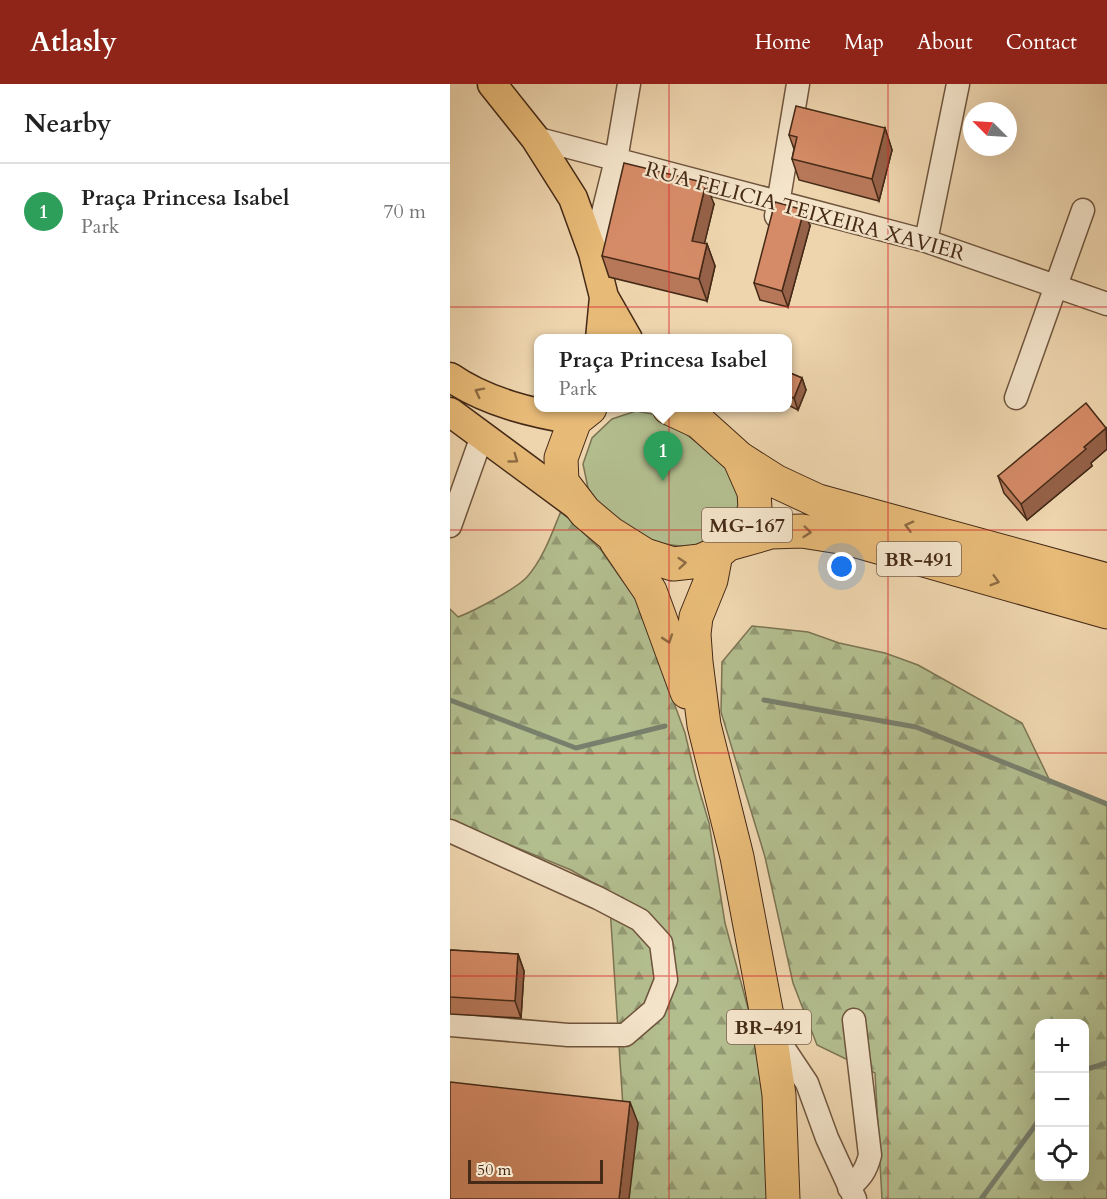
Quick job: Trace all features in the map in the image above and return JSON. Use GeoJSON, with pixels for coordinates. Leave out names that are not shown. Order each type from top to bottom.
{"type":"FeatureCollection","features":[{"type":"Feature","properties":{"kind":"highway","name":"MG-167"},"geometry":{"type":"LineString","coordinates":[[582,414],[561,458],[562,482],[585,512],[610,533],[645,555],[673,564],[700,561],[722,549],[745,530],[754,509],[754,492],[738,458],[691,415]]}},
{"type":"Feature","properties":{"kind":"highway","name":"BR-491"},"geometry":{"type":"LineString","coordinates":[[738,458],[775,481],[818,501],[1107,580]]}},
{"type":"Feature","properties":{"kind":"highway","name":"BR-491"},"geometry":{"type":"LineString","coordinates":[[783,1199],[779,1095],[769,1026],[737,857],[704,725],[694,634],[696,616],[722,549],[771,532],[802,531],[846,538],[1107,612]]}},
{"type":"Feature","properties":{"kind":"highway","name":"BR-491"},"geometry":{"type":"LineString","coordinates":[[610,533],[650,591],[687,693],[704,725]]}},
{"type":"Feature","properties":{"kind":"main road"},"geometry":{"type":"LineString","coordinates":[[492,84],[535,138],[573,198],[593,253],[604,297],[625,334]]}},
{"type":"Feature","properties":{"kind":"main road"},"geometry":{"type":"LineString","coordinates":[[600,334],[604,297]]}},
{"type":"Feature","properties":{"kind":"main road","name":"MG-167"},"geometry":{"type":"LineString","coordinates":[[450,377],[497,402],[534,412]]}},
{"type":"Feature","properties":{"kind":"main road","name":"MG-167"},"geometry":{"type":"LineString","coordinates":[[450,412],[585,512]]}},
{"type":"Feature","properties":{"kind":"main road","name":"MG-167"},"geometry":{"type":"LineString","coordinates":[[534,412],[549,416],[582,414]]}},
{"type":"Feature","properties":{"kind":"street"},"geometry":{"type":"LineString","coordinates":[[593,253],[616,160],[629,84]]}},
{"type":"Feature","properties":{"kind":"street"},"geometry":{"type":"LineString","coordinates":[[771,234],[780,202],[798,84]]}},
{"type":"Feature","properties":{"kind":"street"},"geometry":{"type":"LineString","coordinates":[[926,241],[958,84]]}},
{"type":"Feature","properties":{"kind":"street","name":"RUA FELICIA TEIXEIRA XAVIER"},"geometry":{"type":"LineString","coordinates":[[535,138],[926,241],[1107,304]]}},
{"type":"Feature","properties":{"kind":"street"},"geometry":{"type":"LineString","coordinates":[[1016,398],[1083,210]]}},
{"type":"Feature","properties":{"kind":"street"},"geometry":{"type":"LineString","coordinates":[[450,526],[482,436]]}},
{"type":"Feature","properties":{"kind":"street"},"geometry":{"type":"LineString","coordinates":[[450,831],[640,920],[661,943],[666,980],[654,1010],[625,1035],[568,1035],[450,1025]]}},
{"type":"Feature","properties":{"kind":"street"},"geometry":{"type":"LineString","coordinates":[[852,1193],[863,1176],[870,1155],[854,1020]]}},
{"type":"Feature","properties":{"kind":"street"},"geometry":{"type":"LineString","coordinates":[[769,1026],[807,1083],[827,1138],[852,1193]]}},
{"type":"Feature","properties":{"kind":"green space"},"geometry":{"type":"Polygon","coordinates":[[[633,412],[663,416],[738,475],[746,499],[737,524],[696,548],[656,543],[599,507],[588,488],[583,464],[592,438],[612,419],[633,412]]]}},
{"type":"Feature","properties":{"kind":"green space"},"geometry":{"type":"Polygon","coordinates":[[[561,511],[601,550],[637,601],[685,733],[709,823],[725,923],[756,1038],[763,1092],[770,1199],[629,1199],[609,892],[571,870],[450,820],[450,609],[458,617],[522,582],[533,570],[542,554],[561,511]]]}},
{"type":"Feature","properties":{"kind":"green space"},"geometry":{"type":"Polygon","coordinates":[[[752,626],[808,632],[839,643],[885,653],[918,665],[1022,723],[1050,781],[1107,806],[1107,1199],[882,1199],[875,1073],[817,1045],[793,983],[765,857],[721,712],[722,662],[752,626]]]}},
{"type":"Feature","properties":{"kind":"building"},"geometry":{"type":"Polygon","coordinates":[[[796,106],[885,128],[872,179],[792,159],[797,137],[789,135],[796,106]]]}},
{"type":"Feature","properties":{"kind":"building"},"geometry":{"type":"Polygon","coordinates":[[[624,163],[706,183],[692,241],[707,244],[699,279],[602,256],[624,163]]]}},
{"type":"Feature","properties":{"kind":"building"},"geometry":{"type":"Polygon","coordinates":[[[775,202],[804,210],[782,291],[754,283],[775,202]]]}},
{"type":"Feature","properties":{"kind":"building"},"geometry":{"type":"Polygon","coordinates":[[[792,374],[802,378],[794,398],[792,397],[792,374]]]}},
{"type":"Feature","properties":{"kind":"building"},"geometry":{"type":"Polygon","coordinates":[[[1086,403],[1106,428],[1084,447],[1086,449],[1021,504],[998,476],[1086,403]]]}},
{"type":"Feature","properties":{"kind":"building"},"geometry":{"type":"Polygon","coordinates":[[[450,950],[518,954],[515,1001],[450,997],[450,950]]]}},
{"type":"Feature","properties":{"kind":"building"},"geometry":{"type":"Polygon","coordinates":[[[450,1082],[630,1102],[619,1199],[450,1199],[450,1082]]]}},
{"type":"Feature","properties":{"kind":"waterway"},"geometry":{"type":"LineString","coordinates":[[450,700],[576,748],[665,726]]}},
{"type":"Feature","properties":{"kind":"waterway"},"geometry":{"type":"LineString","coordinates":[[764,700],[916,727],[1107,804]]}},
{"type":"Feature","properties":{"kind":"waterway"},"geometry":{"type":"LineString","coordinates":[[1089,1068],[1107,1063]]}},
{"type":"Feature","properties":{"kind":"waterway"},"geometry":{"type":"LineString","coordinates":[[981,1199],[1035,1126]]}},
{"type":"Feature","properties":{"kind":"place","name":"Praça Princesa Isabel"},"geometry":{"type":"Point","coordinates":[663,481]}}]}
